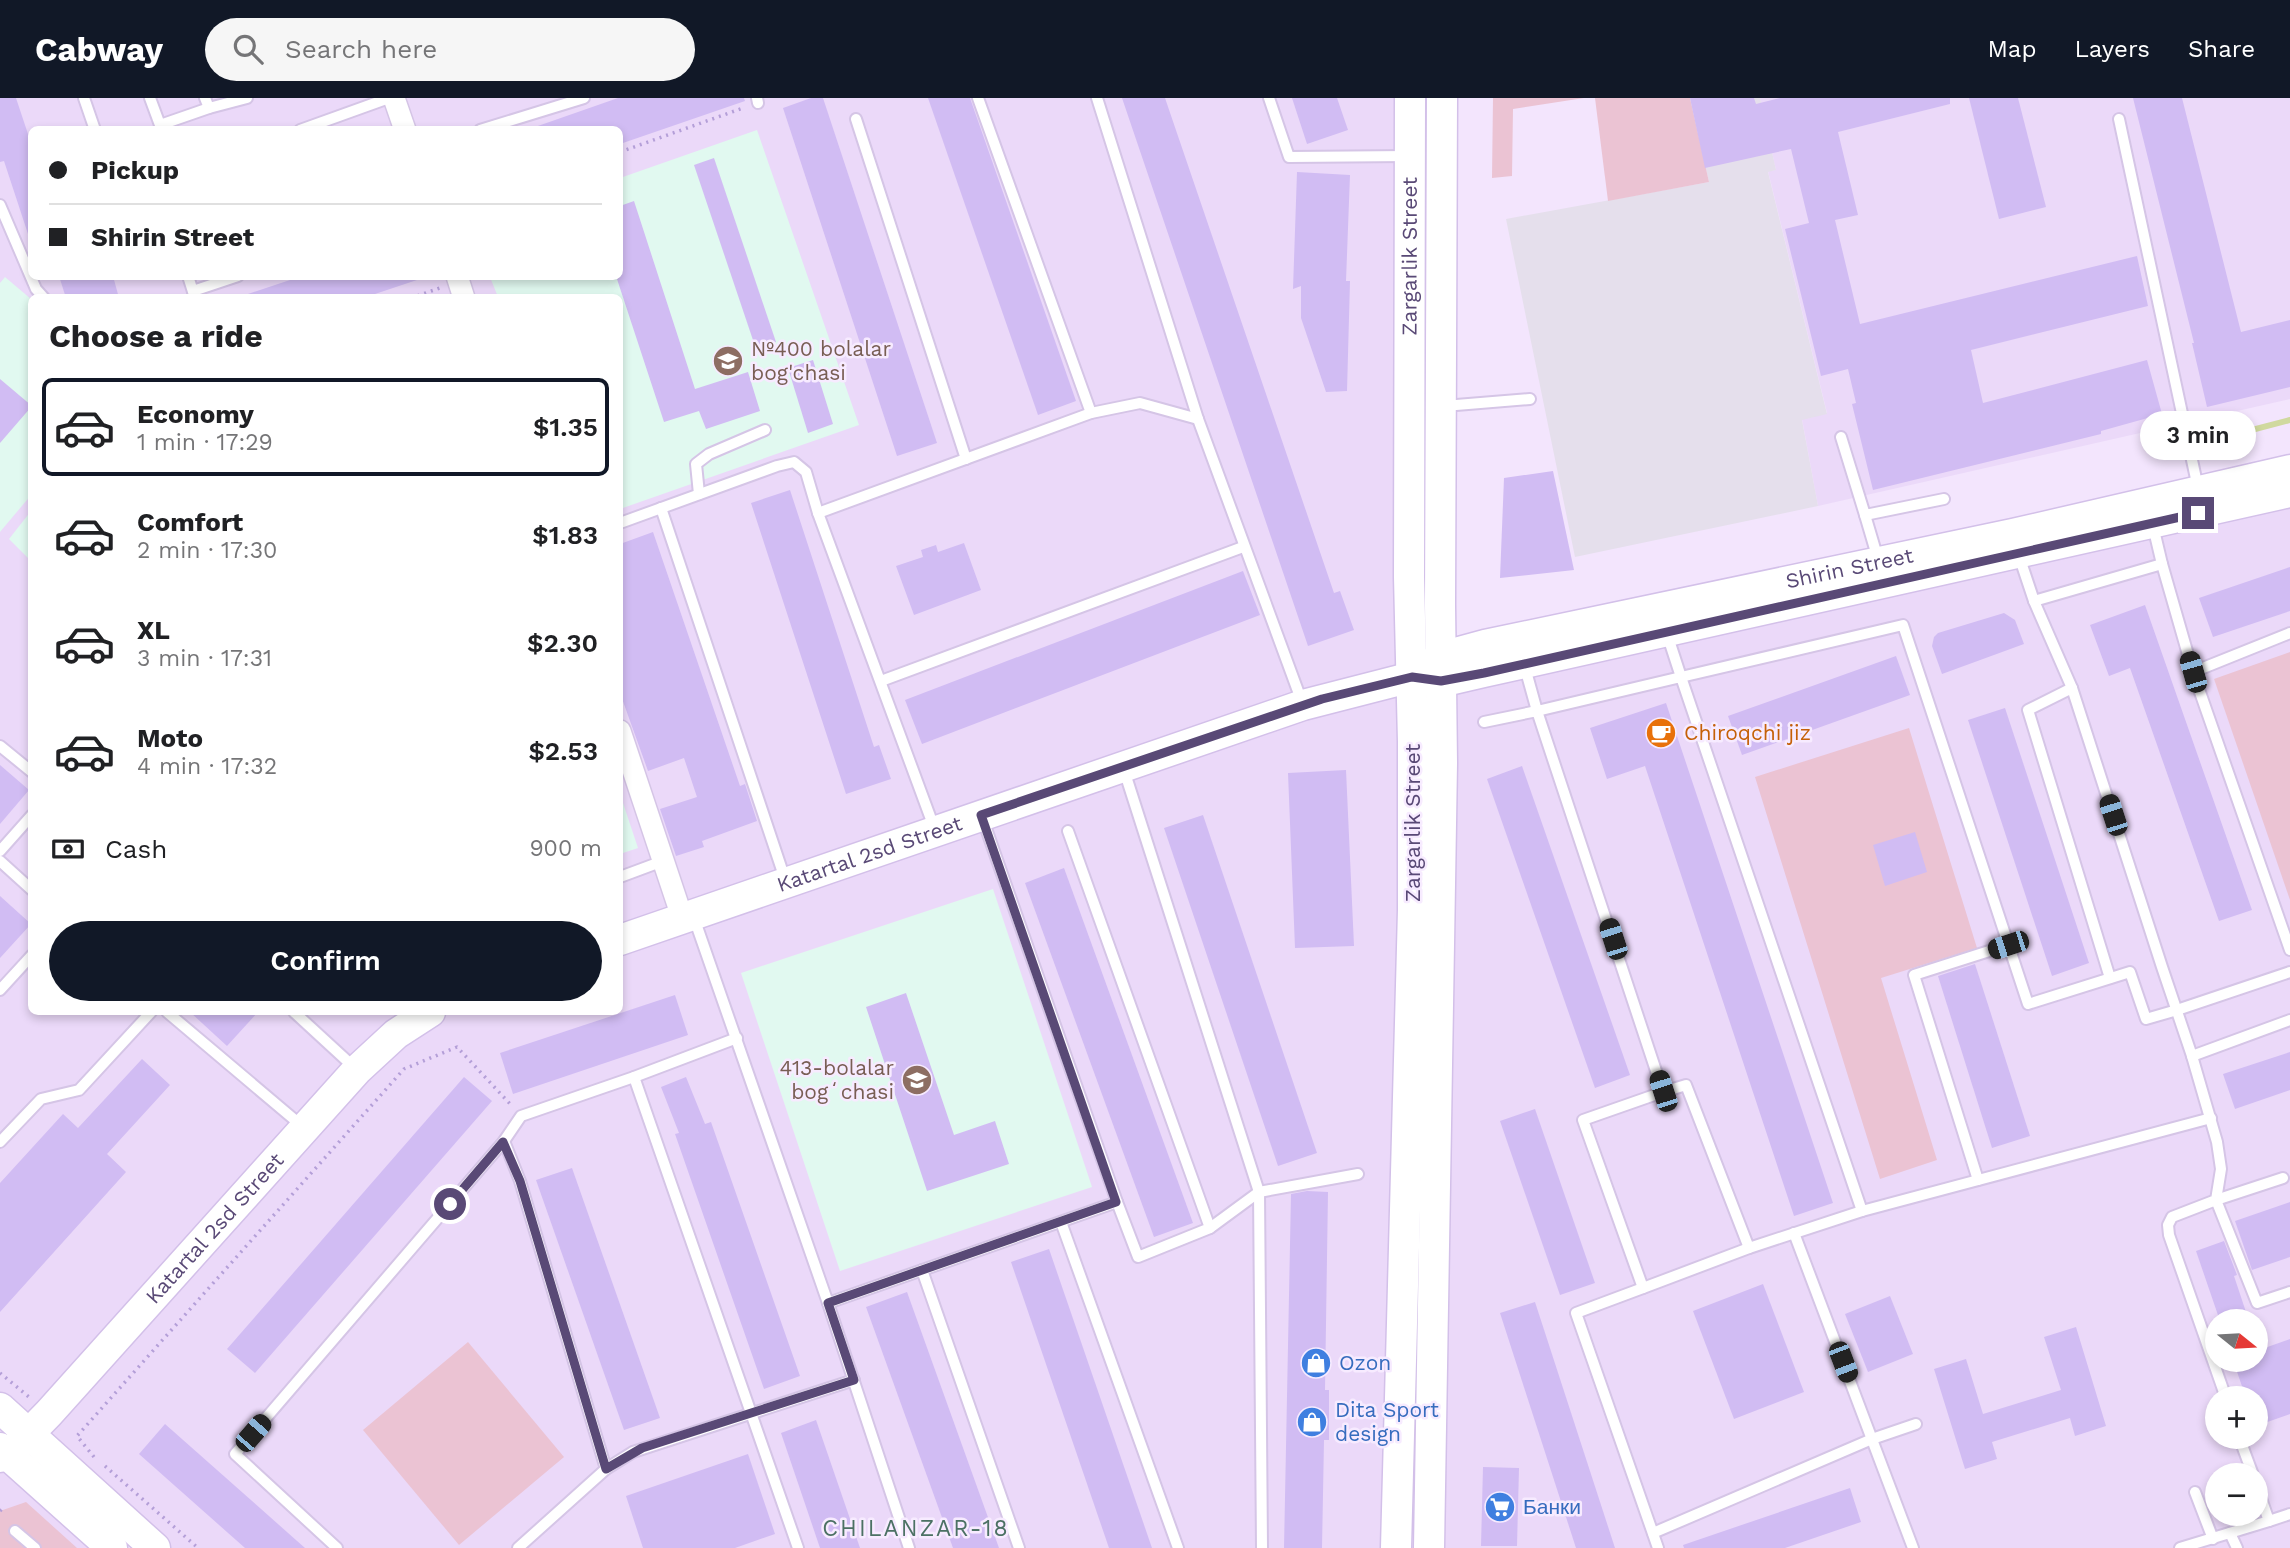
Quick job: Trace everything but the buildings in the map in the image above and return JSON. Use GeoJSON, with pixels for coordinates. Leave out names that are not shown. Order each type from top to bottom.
{"type":"FeatureCollection","features":[{"type":"Feature","properties":{"kind":"main road","name":"Zargarlik Street"},"geometry":{"type":"LineString","coordinates":[[1396,1548],[1413,910],[1409,598],[1410,98]]}},
{"type":"Feature","properties":{"kind":"main road","name":"Zargarlik Street"},"geometry":{"type":"LineString","coordinates":[[1429,1548],[1441,804],[1442,98]]}},
{"type":"Feature","properties":{"kind":"main road","name":"Shirin Street"},"geometry":{"type":"LineString","coordinates":[[2150,513],[2198,491],[2290,470]]}},
{"type":"Feature","properties":{"kind":"main road","name":"Shirin Street"},"geometry":{"type":"LineString","coordinates":[[1412,677],[2150,513],[2290,492]]}},
{"type":"Feature","properties":{"kind":"main road","name":"Shirin Street"},"geometry":{"type":"LineString","coordinates":[[1441,669],[1524,664],[1663,620],[1878,562],[2016,543]]}},
{"type":"Feature","properties":{"kind":"main road","name":"Katartal 2sd Street"},"geometry":{"type":"LineString","coordinates":[[623,939],[1303,705],[1412,677]]}},
{"type":"Feature","properties":{"kind":"main road","name":"Katartal 2sd Street"},"geometry":{"type":"LineString","coordinates":[[2,1448],[30,1434],[357,1069],[420,1015]]}},
{"type":"Feature","properties":{"kind":"main road"},"geometry":{"type":"LineString","coordinates":[[0,1408],[155,1548]]}},
{"type":"Feature","properties":{"kind":"main road"},"geometry":{"type":"LineString","coordinates":[[2,1448],[112,1548]]}},
{"type":"Feature","properties":{"kind":"street"},"geometry":{"type":"LineString","coordinates":[[392,98],[403,126]]}},
{"type":"Feature","properties":{"kind":"street"},"geometry":{"type":"LineString","coordinates":[[623,740],[663,861],[687,916]]}},
{"type":"Feature","properties":{"kind":"lane"},"geometry":{"type":"LineString","coordinates":[[84,98],[94,126]]}},
{"type":"Feature","properties":{"kind":"lane"},"geometry":{"type":"LineString","coordinates":[[150,98],[160,125],[207,103],[247,98]]}},
{"type":"Feature","properties":{"kind":"lane"},"geometry":{"type":"LineString","coordinates":[[312,126],[392,98]]}},
{"type":"Feature","properties":{"kind":"lane"},"geometry":{"type":"LineString","coordinates":[[493,126],[584,98]]}},
{"type":"Feature","properties":{"kind":"lane"},"geometry":{"type":"LineString","coordinates":[[978,98],[1091,413]]}},
{"type":"Feature","properties":{"kind":"lane"},"geometry":{"type":"LineString","coordinates":[[1097,98],[1198,419],[1303,705]]}},
{"type":"Feature","properties":{"kind":"lane"},"geometry":{"type":"LineString","coordinates":[[1269,98],[1289,157],[1409,156]]}},
{"type":"Feature","properties":{"kind":"lane"},"geometry":{"type":"LineString","coordinates":[[856,118],[966,459]]}},
{"type":"Feature","properties":{"kind":"lane"},"geometry":{"type":"LineString","coordinates":[[2119,119],[2198,491]]}},
{"type":"Feature","properties":{"kind":"lane"},"geometry":{"type":"LineString","coordinates":[[0,205],[28,270]]}},
{"type":"Feature","properties":{"kind":"lane"},"geometry":{"type":"LineString","coordinates":[[194,294],[229,280]]}},
{"type":"Feature","properties":{"kind":"lane"},"geometry":{"type":"LineString","coordinates":[[1441,406],[1530,398]]}},
{"type":"Feature","properties":{"kind":"lane"},"geometry":{"type":"LineString","coordinates":[[818,513],[1091,413],[1140,402],[1198,419]]}},
{"type":"Feature","properties":{"kind":"lane"},"geometry":{"type":"LineString","coordinates":[[699,494],[695,464],[709,454],[765,430]]}},
{"type":"Feature","properties":{"kind":"lane"},"geometry":{"type":"LineString","coordinates":[[1841,437],[1878,562]]}},
{"type":"Feature","properties":{"kind":"lane"},"geometry":{"type":"LineString","coordinates":[[623,522],[777,466],[794,462],[806,472],[818,513],[935,831]]}},
{"type":"Feature","properties":{"kind":"lane"},"geometry":{"type":"LineString","coordinates":[[1865,515],[1944,499]]}},
{"type":"Feature","properties":{"kind":"lane"},"geometry":{"type":"LineString","coordinates":[[661,508],[786,882]]}},
{"type":"Feature","properties":{"kind":"lane"},"geometry":{"type":"LineString","coordinates":[[2150,513],[2193,672],[2290,950]]}},
{"type":"Feature","properties":{"kind":"lane"},"geometry":{"type":"LineString","coordinates":[[2016,543],[2034,601],[2072,688],[2211,1118],[2221,1169],[2216,1200],[2257,1303],[2290,1292]]}},
{"type":"Feature","properties":{"kind":"lane"},"geometry":{"type":"LineString","coordinates":[[881,681],[1243,547]]}},
{"type":"Feature","properties":{"kind":"lane"},"geometry":{"type":"LineString","coordinates":[[2034,601],[2162,564]]}},
{"type":"Feature","properties":{"kind":"lane"},"geometry":{"type":"LineString","coordinates":[[1663,620],[1862,1211]]}},
{"type":"Feature","properties":{"kind":"lane"},"geometry":{"type":"LineString","coordinates":[[1484,722],[1903,625],[2028,1004],[2130,972],[2146,1019],[2290,972]]}},
{"type":"Feature","properties":{"kind":"lane"},"geometry":{"type":"LineString","coordinates":[[2193,672],[2290,633]]}},
{"type":"Feature","properties":{"kind":"lane"},"geometry":{"type":"LineString","coordinates":[[1524,664],[1537,711],[1663,1091]]}},
{"type":"Feature","properties":{"kind":"lane"},"geometry":{"type":"LineString","coordinates":[[2072,688],[2028,710],[2110,978]]}},
{"type":"Feature","properties":{"kind":"lane"},"geometry":{"type":"LineString","coordinates":[[0,746],[28,769]]}},
{"type":"Feature","properties":{"kind":"lane"},"geometry":{"type":"LineString","coordinates":[[1122,766],[1259,1192],[1262,1548]]}},
{"type":"Feature","properties":{"kind":"lane"},"geometry":{"type":"LineString","coordinates":[[981,815],[1116,1202],[1138,1257],[1210,1228],[1259,1192],[1358,1174]]}},
{"type":"Feature","properties":{"kind":"lane"},"geometry":{"type":"LineString","coordinates":[[0,851],[28,819]]}},
{"type":"Feature","properties":{"kind":"lane"},"geometry":{"type":"LineString","coordinates":[[1068,831],[1210,1228]]}},
{"type":"Feature","properties":{"kind":"lane"},"geometry":{"type":"LineString","coordinates":[[0,861],[28,886]]}},
{"type":"Feature","properties":{"kind":"lane"},"geometry":{"type":"LineString","coordinates":[[623,876],[663,861]]}},
{"type":"Feature","properties":{"kind":"lane"},"geometry":{"type":"LineString","coordinates":[[687,916],[737,1038],[909,1548]]}},
{"type":"Feature","properties":{"kind":"lane"},"geometry":{"type":"LineString","coordinates":[[1978,1180],[1914,975],[2008,945]]}},
{"type":"Feature","properties":{"kind":"lane"},"geometry":{"type":"LineString","coordinates":[[0,990],[28,959]]}},
{"type":"Feature","properties":{"kind":"lane"},"geometry":{"type":"LineString","coordinates":[[0,1142],[41,1099],[79,1090],[148,1015]]}},
{"type":"Feature","properties":{"kind":"lane"},"geometry":{"type":"LineString","coordinates":[[171,1015],[304,1127]]}},
{"type":"Feature","properties":{"kind":"lane"},"geometry":{"type":"LineString","coordinates":[[297,1015],[357,1069]]}},
{"type":"Feature","properties":{"kind":"lane"},"geometry":{"type":"LineString","coordinates":[[2192,1056],[2290,1020]]}},
{"type":"Feature","properties":{"kind":"lane"},"geometry":{"type":"LineString","coordinates":[[337,1548],[235,1454],[503,1142],[521,1116],[737,1038]]}},
{"type":"Feature","properties":{"kind":"lane"},"geometry":{"type":"LineString","coordinates":[[634,1077],[798,1548]]}},
{"type":"Feature","properties":{"kind":"lane"},"geometry":{"type":"LineString","coordinates":[[1643,1288],[1583,1120],[1686,1085],[1749,1248]]}},
{"type":"Feature","properties":{"kind":"lane"},"geometry":{"type":"LineString","coordinates":[[1658,1548],[1576,1313],[1749,1248],[1862,1211],[2211,1118]]}},
{"type":"Feature","properties":{"kind":"lane"},"geometry":{"type":"LineString","coordinates":[[503,1142],[520,1181],[606,1469]]}},
{"type":"Feature","properties":{"kind":"lane"},"geometry":{"type":"LineString","coordinates":[[2222,1386],[2169,1235],[2168,1225],[2172,1217],[2283,1178]]}},
{"type":"Feature","properties":{"kind":"lane"},"geometry":{"type":"LineString","coordinates":[[828,1303],[1116,1202]]}},
{"type":"Feature","properties":{"kind":"lane"},"geometry":{"type":"LineString","coordinates":[[1061,1222],[1178,1548]]}},
{"type":"Feature","properties":{"kind":"lane"},"geometry":{"type":"LineString","coordinates":[[1794,1233],[1913,1548]]}},
{"type":"Feature","properties":{"kind":"lane"},"geometry":{"type":"LineString","coordinates":[[922,1270],[1019,1548]]}},
{"type":"Feature","properties":{"kind":"lane"},"geometry":{"type":"LineString","coordinates":[[518,1548],[606,1469],[642,1448],[854,1380]]}},
{"type":"Feature","properties":{"kind":"lane"},"geometry":{"type":"LineString","coordinates":[[1653,1533],[1872,1439],[1916,1424]]}},
{"type":"Feature","properties":{"kind":"lane"},"geometry":{"type":"LineString","coordinates":[[2195,1492],[2213,1539]]}},
{"type":"Feature","properties":{"kind":"lane"},"geometry":{"type":"LineString","coordinates":[[2180,1548],[2289,1515]]}},
{"type":"Feature","properties":{"kind":"lane"},"geometry":{"type":"LineString","coordinates":[[15,1531],[35,1548]]}},
{"type":"Feature","properties":{"kind":"lane"},"geometry":{"type":"LineString","coordinates":[[2230,1533],[2237,1548]]}},
{"type":"Feature","properties":{"kind":"path"},"geometry":{"type":"LineString","coordinates":[[623,151],[758,100]]}},
{"type":"Feature","properties":{"kind":"path"},"geometry":{"type":"LineString","coordinates":[[426,294],[460,285]]}},
{"type":"Feature","properties":{"kind":"path"},"geometry":{"type":"LineString","coordinates":[[198,1548],[94,1456],[77,1436],[404,1069],[457,1046],[521,1116]]}},
{"type":"Feature","properties":{"kind":"shaded area"},"geometry":{"type":"Polygon","coordinates":[[[0,98],[1410,98],[1396,1548],[155,1548],[0,1408],[0,98]]]}},
{"type":"Feature","properties":{"kind":"shaded area"},"geometry":{"type":"Polygon","coordinates":[[[1493,98],[1584,98],[1513,109],[1512,176],[1492,178],[1493,98]]]}},
{"type":"Feature","properties":{"kind":"shaded area"},"geometry":{"type":"Polygon","coordinates":[[[1595,98],[1690,98],[1709,182],[1608,201],[1595,98]]]}},
{"type":"Feature","properties":{"kind":"shaded area"},"geometry":{"type":"Polygon","coordinates":[[[1690,98],[1760,98],[1776,170],[1768,172],[1827,414],[1802,420],[1818,506],[1575,557],[1506,219],[1709,182],[1690,98]]]}},
{"type":"Feature","properties":{"kind":"shaded area"},"geometry":{"type":"Polygon","coordinates":[[[1760,98],[2290,98],[2290,399],[1818,506],[1802,419],[1827,413],[1768,171],[1776,170],[1760,98]]]}},
{"type":"Feature","properties":{"kind":"shaded area","name":"№400 bolalar bog'chasi"},"geometry":{"type":"Polygon","coordinates":[[[757,130],[859,425],[623,508],[623,294],[497,294],[491,280],[623,280],[623,177],[757,130]]]}},
{"type":"Feature","properties":{"kind":"shaded area"},"geometry":{"type":"Polygon","coordinates":[[[5,277],[28,296],[28,499],[0,532],[0,283],[5,277]]]}},
{"type":"Feature","properties":{"kind":"shaded area"},"geometry":{"type":"Polygon","coordinates":[[[2290,492],[2290,1548],[1429,1548],[1441,682],[2290,492]]]}},
{"type":"Feature","properties":{"kind":"shaded area"},"geometry":{"type":"Polygon","coordinates":[[[28,515],[28,558],[9,539],[28,515]]]}},
{"type":"Feature","properties":{"kind":"shaded area"},"geometry":{"type":"Polygon","coordinates":[[[2290,652],[2290,900],[2214,679],[2290,652]]]}},
{"type":"Feature","properties":{"kind":"shaded area"},"geometry":{"type":"Polygon","coordinates":[[[1909,728],[1977,948],[1881,978],[1937,1160],[1880,1179],[1755,777],[1909,728]]]}},
{"type":"Feature","properties":{"kind":"shaded area"},"geometry":{"type":"Polygon","coordinates":[[[623,803],[638,848],[623,853],[623,803]]]}},
{"type":"Feature","properties":{"kind":"shaded area","name":"413-bolalar bogʻchasi"},"geometry":{"type":"Polygon","coordinates":[[[993,889],[1092,1187],[840,1271],[741,973],[993,889]]]}},
{"type":"Feature","properties":{"kind":"shaded area"},"geometry":{"type":"Polygon","coordinates":[[[468,1342],[564,1457],[459,1545],[363,1430],[468,1342]]]}},
{"type":"Feature","properties":{"kind":"shaded area"},"geometry":{"type":"Polygon","coordinates":[[[0,1457],[112,1548],[0,1548],[0,1457]]]}},
{"type":"Feature","properties":{"kind":"shaded area"},"geometry":{"type":"Polygon","coordinates":[[[26,1502],[77,1548],[0,1548],[0,1511],[26,1502]]]}},
{"type":"Feature","properties":{"kind":"waterway"},"geometry":{"type":"LineString","coordinates":[[2202,443],[2290,420]]}},
{"type":"Feature","properties":{"kind":"place","name":"№400 bolalar bog'chasi"},"geometry":{"type":"Point","coordinates":[728,361]}},
{"type":"Feature","properties":{"kind":"place","name":"Chiroqchi jiz"},"geometry":{"type":"Point","coordinates":[1661,733]}},
{"type":"Feature","properties":{"kind":"place","name":"413-bolalar bogʻchasi"},"geometry":{"type":"Point","coordinates":[917,1080]}},
{"type":"Feature","properties":{"kind":"place","name":"Ozon"},"geometry":{"type":"Point","coordinates":[1316,1363]}},
{"type":"Feature","properties":{"kind":"place","name":"Dita Sport design"},"geometry":{"type":"Point","coordinates":[1312,1422]}},
{"type":"Feature","properties":{"kind":"place","name":"Банки"},"geometry":{"type":"Point","coordinates":[1500,1507]}},
{"type":"Feature","properties":{"kind":"district","name":"CHILANZAR-18"},"geometry":{"type":"Point","coordinates":[916,1528]}},
{"type":"Feature","properties":{"kind":"route"},"geometry":{"type":"LineString","coordinates":[[450,1204],[503,1142],[520,1181],[606,1469],[642,1448],[854,1380],[828,1303],[1116,1202],[981,815],[1303,705],[1358,689],[1412,677],[1441,681],[1484,673],[2198,513]]}}]}
